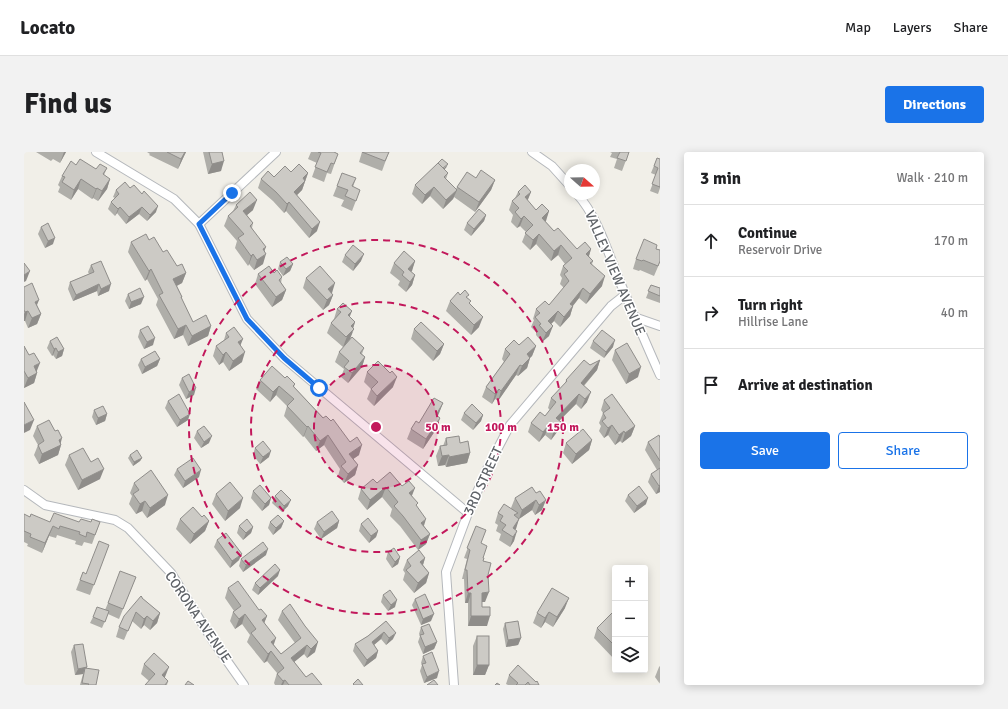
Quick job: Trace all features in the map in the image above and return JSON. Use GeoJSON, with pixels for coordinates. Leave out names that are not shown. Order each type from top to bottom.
{"type":"FeatureCollection","features":[{"type":"Feature","properties":{"kind":"street"},"geometry":{"type":"LineString","coordinates":[[96,152],[174,199],[199,224],[247,319],[284,358],[468,513]]}},
{"type":"Feature","properties":{"kind":"street"},"geometry":{"type":"LineString","coordinates":[[199,224],[276,152]]}},
{"type":"Feature","properties":{"kind":"street"},"geometry":{"type":"LineString","coordinates":[[532,152],[552,166],[564,179]]}},
{"type":"Feature","properties":{"kind":"street","name":"VALLEY VIEW AVENUE"},"geometry":{"type":"LineString","coordinates":[[582,200],[594,218],[634,317],[660,375]]}},
{"type":"Feature","properties":{"kind":"street","name":"3RD STREET"},"geometry":{"type":"LineString","coordinates":[[454,685],[446,572],[468,513],[488,467],[510,425],[611,306],[625,295]]}},
{"type":"Feature","properties":{"kind":"street"},"geometry":{"type":"LineString","coordinates":[[634,317],[660,326]]}},
{"type":"Feature","properties":{"kind":"street","name":"CORONA AVENUE"},"geometry":{"type":"LineString","coordinates":[[24,490],[45,505],[115,520],[128,528],[171,573],[213,641],[244,685]]}},
{"type":"Feature","properties":{"kind":"building"},"geometry":{"type":"Polygon","coordinates":[[[167,152],[185,152],[181,159],[167,152]]]}},
{"type":"Feature","properties":{"kind":"building"},"geometry":{"type":"Polygon","coordinates":[[[209,152],[222,152],[224,161],[212,164],[209,152]]]}},
{"type":"Feature","properties":{"kind":"building"},"geometry":{"type":"Polygon","coordinates":[[[318,152],[334,152],[338,154],[334,164],[331,163],[327,172],[315,167],[321,153],[318,152]]]}},
{"type":"Feature","properties":{"kind":"building"},"geometry":{"type":"Polygon","coordinates":[[[362,152],[389,152],[385,161],[362,152]]]}},
{"type":"Feature","properties":{"kind":"building"},"geometry":{"type":"Polygon","coordinates":[[[620,152],[629,152],[626,161],[617,158],[620,152]]]}},
{"type":"Feature","properties":{"kind":"building"},"geometry":{"type":"Polygon","coordinates":[[[657,158],[660,159],[660,187],[652,184],[658,168],[654,166],[657,158]]]}},
{"type":"Feature","properties":{"kind":"building"},"geometry":{"type":"Polygon","coordinates":[[[80,159],[96,169],[100,164],[107,168],[103,174],[110,179],[102,191],[97,188],[96,189],[81,179],[74,190],[62,182],[65,177],[62,176],[71,161],[76,165],[80,159]]]}},
{"type":"Feature","properties":{"kind":"building"},"geometry":{"type":"Polygon","coordinates":[[[442,159],[448,164],[443,168],[438,163],[442,159]]]}},
{"type":"Feature","properties":{"kind":"building"},"geometry":{"type":"Polygon","coordinates":[[[438,163],[448,173],[444,177],[457,190],[446,200],[434,187],[425,195],[415,185],[438,163]]]}},
{"type":"Feature","properties":{"kind":"building"},"geometry":{"type":"Polygon","coordinates":[[[299,164],[308,173],[303,178],[305,181],[294,192],[320,222],[312,229],[289,202],[287,204],[261,179],[268,171],[274,177],[285,166],[291,172],[299,164]]]}},
{"type":"Feature","properties":{"kind":"building"},"geometry":{"type":"Polygon","coordinates":[[[481,170],[495,180],[479,202],[457,187],[467,172],[476,178],[481,170]]]}},
{"type":"Feature","properties":{"kind":"building"},"geometry":{"type":"Polygon","coordinates":[[[342,173],[356,178],[352,186],[360,190],[356,201],[345,196],[348,190],[337,186],[342,173]]]}},
{"type":"Feature","properties":{"kind":"building"},"geometry":{"type":"Polygon","coordinates":[[[125,182],[130,188],[134,185],[142,194],[144,191],[158,206],[150,215],[142,207],[129,217],[120,207],[118,209],[111,202],[119,194],[116,190],[125,182]]]}},
{"type":"Feature","properties":{"kind":"building"},"geometry":{"type":"Polygon","coordinates":[[[525,185],[531,192],[525,197],[536,210],[542,204],[549,211],[542,218],[554,231],[558,228],[577,249],[585,242],[591,249],[586,254],[593,261],[590,263],[605,276],[590,294],[583,288],[570,304],[573,306],[564,317],[558,311],[548,321],[553,326],[546,333],[539,325],[541,324],[535,317],[540,313],[536,309],[545,301],[549,305],[569,281],[564,274],[568,271],[563,266],[572,258],[561,245],[554,251],[539,234],[533,240],[525,233],[533,225],[524,216],[521,219],[515,212],[519,208],[512,201],[520,194],[518,192],[525,185]]]}},
{"type":"Feature","properties":{"kind":"building"},"geometry":{"type":"Polygon","coordinates":[[[250,192],[257,200],[243,211],[253,223],[250,226],[266,247],[263,249],[266,254],[257,260],[253,254],[251,256],[238,238],[244,234],[228,216],[238,207],[236,205],[250,192]]]}},
{"type":"Feature","properties":{"kind":"building"},"geometry":{"type":"Polygon","coordinates":[[[479,209],[486,215],[474,229],[467,223],[479,209]]]}},
{"type":"Feature","properties":{"kind":"building"},"geometry":{"type":"Polygon","coordinates":[[[48,223],[55,238],[48,241],[41,227],[48,223]]]}},
{"type":"Feature","properties":{"kind":"building"},"geometry":{"type":"Polygon","coordinates":[[[146,234],[149,240],[154,237],[163,252],[167,250],[177,266],[182,264],[186,273],[173,279],[193,322],[206,315],[211,326],[192,336],[186,325],[178,329],[159,295],[163,293],[151,269],[149,271],[131,242],[146,234]]]}},
{"type":"Feature","properties":{"kind":"building"},"geometry":{"type":"Polygon","coordinates":[[[644,239],[657,245],[656,249],[660,250],[660,261],[658,266],[636,259],[644,239]]]}},
{"type":"Feature","properties":{"kind":"building"},"geometry":{"type":"Polygon","coordinates":[[[353,245],[364,254],[355,264],[345,255],[353,245]]]}},
{"type":"Feature","properties":{"kind":"building"},"geometry":{"type":"Polygon","coordinates":[[[404,251],[415,261],[408,269],[415,275],[410,282],[402,275],[404,272],[394,263],[404,251]]]}},
{"type":"Feature","properties":{"kind":"building"},"geometry":{"type":"Polygon","coordinates":[[[287,257],[293,264],[286,269],[280,262],[287,257]]]}},
{"type":"Feature","properties":{"kind":"building"},"geometry":{"type":"Polygon","coordinates":[[[101,261],[111,284],[101,289],[99,284],[76,295],[70,282],[94,272],[91,265],[101,261]]]}},
{"type":"Feature","properties":{"kind":"building"},"geometry":{"type":"Polygon","coordinates":[[[24,263],[30,271],[24,275],[24,263]]]}},
{"type":"Feature","properties":{"kind":"building"},"geometry":{"type":"Polygon","coordinates":[[[269,266],[274,273],[277,270],[282,277],[279,280],[286,290],[276,297],[258,274],[269,266]]]}},
{"type":"Feature","properties":{"kind":"building"},"geometry":{"type":"Polygon","coordinates":[[[320,266],[335,283],[328,289],[333,295],[327,300],[306,278],[320,266]]]}},
{"type":"Feature","properties":{"kind":"building"},"geometry":{"type":"Polygon","coordinates":[[[32,283],[39,300],[35,302],[41,314],[32,318],[28,311],[25,312],[24,310],[24,287],[32,283]]]}},
{"type":"Feature","properties":{"kind":"building"},"geometry":{"type":"Polygon","coordinates":[[[651,285],[660,288],[660,296],[648,291],[651,285]]]}},
{"type":"Feature","properties":{"kind":"building"},"geometry":{"type":"Polygon","coordinates":[[[140,288],[144,297],[131,302],[128,294],[140,288]]]}},
{"type":"Feature","properties":{"kind":"building"},"geometry":{"type":"Polygon","coordinates":[[[465,290],[469,295],[466,297],[471,301],[469,303],[483,317],[474,325],[450,301],[458,292],[460,295],[465,290]]]}},
{"type":"Feature","properties":{"kind":"building"},"geometry":{"type":"Polygon","coordinates":[[[343,303],[352,311],[348,315],[355,322],[351,326],[354,329],[346,337],[331,323],[341,312],[337,309],[343,303]]]}},
{"type":"Feature","properties":{"kind":"building"},"geometry":{"type":"Polygon","coordinates":[[[421,322],[444,344],[437,351],[414,329],[421,322]]]}},
{"type":"Feature","properties":{"kind":"building"},"geometry":{"type":"Polygon","coordinates":[[[148,326],[155,338],[147,342],[140,330],[148,326]]]}},
{"type":"Feature","properties":{"kind":"building"},"geometry":{"type":"Polygon","coordinates":[[[234,327],[243,339],[238,342],[245,352],[233,361],[226,352],[223,355],[216,346],[229,337],[226,333],[234,327]]]}},
{"type":"Feature","properties":{"kind":"building"},"geometry":{"type":"Polygon","coordinates":[[[602,330],[615,340],[606,352],[593,341],[602,330]]]}},
{"type":"Feature","properties":{"kind":"building"},"geometry":{"type":"Polygon","coordinates":[[[57,337],[64,349],[58,352],[56,348],[54,349],[50,341],[57,337]]]}},
{"type":"Feature","properties":{"kind":"building"},"geometry":{"type":"Polygon","coordinates":[[[352,337],[364,348],[360,353],[365,357],[352,373],[344,367],[349,361],[339,352],[352,337]]]}},
{"type":"Feature","properties":{"kind":"building"},"geometry":{"type":"Polygon","coordinates":[[[528,337],[536,346],[527,354],[530,358],[522,366],[520,365],[501,391],[499,389],[495,394],[486,387],[510,354],[505,349],[514,340],[519,345],[528,337]]]}},
{"type":"Feature","properties":{"kind":"building"},"geometry":{"type":"Polygon","coordinates":[[[627,343],[641,367],[629,374],[615,350],[627,343]]]}},
{"type":"Feature","properties":{"kind":"building"},"geometry":{"type":"Polygon","coordinates":[[[24,346],[29,355],[34,353],[40,363],[34,366],[37,373],[28,378],[24,371],[24,346]]]}},
{"type":"Feature","properties":{"kind":"building"},"geometry":{"type":"Polygon","coordinates":[[[155,351],[160,359],[145,367],[141,359],[155,351]]]}},
{"type":"Feature","properties":{"kind":"building"},"geometry":{"type":"Polygon","coordinates":[[[584,360],[590,365],[600,360],[581,383],[591,392],[585,399],[579,394],[556,418],[561,422],[554,430],[549,425],[543,432],[531,423],[540,412],[545,416],[556,402],[551,398],[584,360]]]}},
{"type":"Feature","properties":{"kind":"building"},"geometry":{"type":"Polygon","coordinates":[[[378,361],[390,373],[392,371],[397,377],[377,396],[371,389],[378,382],[367,372],[378,361]]]}},
{"type":"Feature","properties":{"kind":"building"},"geometry":{"type":"Polygon","coordinates":[[[272,366],[285,378],[287,376],[295,384],[293,386],[323,418],[326,416],[331,421],[333,419],[350,442],[357,437],[362,445],[349,454],[358,465],[348,474],[341,466],[346,462],[328,435],[320,441],[308,426],[307,427],[287,406],[294,399],[279,386],[273,392],[260,380],[272,366]]]}},
{"type":"Feature","properties":{"kind":"building"},"geometry":{"type":"Polygon","coordinates":[[[189,374],[196,388],[189,392],[182,378],[189,374]]]}},
{"type":"Feature","properties":{"kind":"building"},"geometry":{"type":"Polygon","coordinates":[[[179,394],[190,414],[180,420],[168,401],[179,394]]]}},
{"type":"Feature","properties":{"kind":"building"},"geometry":{"type":"Polygon","coordinates":[[[612,394],[635,426],[619,435],[612,425],[608,428],[602,421],[606,418],[603,413],[610,408],[604,400],[612,394]]]}},
{"type":"Feature","properties":{"kind":"building"},"geometry":{"type":"Polygon","coordinates":[[[434,398],[443,403],[436,415],[440,418],[426,439],[411,429],[416,421],[419,423],[434,398]]]}},
{"type":"Feature","properties":{"kind":"building"},"geometry":{"type":"Polygon","coordinates":[[[24,402],[34,420],[24,425],[24,402]]]}},
{"type":"Feature","properties":{"kind":"building"},"geometry":{"type":"Polygon","coordinates":[[[472,404],[483,415],[476,423],[464,413],[472,404]]]}},
{"type":"Feature","properties":{"kind":"building"},"geometry":{"type":"Polygon","coordinates":[[[103,406],[107,414],[98,418],[94,410],[103,406]]]}},
{"type":"Feature","properties":{"kind":"building"},"geometry":{"type":"Polygon","coordinates":[[[49,420],[55,431],[58,430],[62,438],[59,440],[61,445],[42,454],[38,445],[44,441],[37,426],[49,420]]]}},
{"type":"Feature","properties":{"kind":"building"},"geometry":{"type":"Polygon","coordinates":[[[204,426],[212,436],[204,442],[197,431],[204,426]]]}},
{"type":"Feature","properties":{"kind":"building"},"geometry":{"type":"Polygon","coordinates":[[[583,429],[592,440],[576,454],[566,443],[583,429]]]}},
{"type":"Feature","properties":{"kind":"building"},"geometry":{"type":"Polygon","coordinates":[[[659,435],[660,438],[660,461],[648,442],[659,435]]]}},
{"type":"Feature","properties":{"kind":"building"},"geometry":{"type":"Polygon","coordinates":[[[459,436],[460,443],[468,441],[470,453],[449,457],[449,455],[442,456],[440,446],[447,445],[446,438],[459,436]]]}},
{"type":"Feature","properties":{"kind":"building"},"geometry":{"type":"Polygon","coordinates":[[[263,441],[271,451],[263,457],[255,448],[263,441]]]}},
{"type":"Feature","properties":{"kind":"building"},"geometry":{"type":"Polygon","coordinates":[[[83,448],[91,462],[98,458],[104,469],[82,480],[69,455],[83,448]]]}},
{"type":"Feature","properties":{"kind":"building"},"geometry":{"type":"Polygon","coordinates":[[[137,450],[142,458],[134,462],[130,455],[137,450]]]}},
{"type":"Feature","properties":{"kind":"building"},"geometry":{"type":"Polygon","coordinates":[[[193,458],[201,470],[185,481],[177,469],[193,458]]]}},
{"type":"Feature","properties":{"kind":"building"},"geometry":{"type":"Polygon","coordinates":[[[660,468],[660,485],[659,486],[651,474],[660,468]]]}},
{"type":"Feature","properties":{"kind":"building"},"geometry":{"type":"Polygon","coordinates":[[[151,470],[168,495],[150,508],[145,501],[140,504],[133,494],[139,490],[134,483],[151,470]]]}},
{"type":"Feature","properties":{"kind":"building"},"geometry":{"type":"Polygon","coordinates":[[[390,472],[402,486],[409,481],[415,488],[409,493],[418,503],[416,505],[426,519],[421,523],[430,534],[421,540],[394,506],[398,502],[386,487],[370,500],[361,489],[373,479],[377,483],[390,472]]]}},
{"type":"Feature","properties":{"kind":"building"},"geometry":{"type":"Polygon","coordinates":[[[230,482],[243,498],[228,511],[216,494],[230,482]]]}},
{"type":"Feature","properties":{"kind":"building"},"geometry":{"type":"Polygon","coordinates":[[[260,485],[271,498],[265,504],[253,491],[260,485]]]}},
{"type":"Feature","properties":{"kind":"building"},"geometry":{"type":"Polygon","coordinates":[[[639,486],[648,498],[637,506],[628,495],[639,486]]]}},
{"type":"Feature","properties":{"kind":"building"},"geometry":{"type":"Polygon","coordinates":[[[532,487],[536,493],[540,491],[546,500],[539,505],[536,500],[522,510],[515,498],[532,487]]]}},
{"type":"Feature","properties":{"kind":"building"},"geometry":{"type":"Polygon","coordinates":[[[281,490],[291,500],[284,506],[275,496],[281,490]]]}},
{"type":"Feature","properties":{"kind":"building"},"geometry":{"type":"Polygon","coordinates":[[[504,504],[518,513],[514,515],[519,519],[513,528],[517,531],[513,537],[502,530],[506,525],[500,521],[503,516],[498,513],[504,504]]]}},
{"type":"Feature","properties":{"kind":"building"},"geometry":{"type":"Polygon","coordinates":[[[193,507],[202,517],[204,515],[209,521],[194,534],[180,519],[193,507]]]}},
{"type":"Feature","properties":{"kind":"building"},"geometry":{"type":"Polygon","coordinates":[[[332,511],[339,521],[324,532],[317,522],[332,511]]]}},
{"type":"Feature","properties":{"kind":"building"},"geometry":{"type":"Polygon","coordinates":[[[54,513],[79,522],[81,519],[91,522],[92,519],[100,522],[95,535],[87,532],[86,537],[79,534],[80,532],[60,526],[59,529],[53,526],[45,543],[30,537],[31,534],[24,531],[24,514],[30,517],[31,514],[50,522],[54,513]]]}},
{"type":"Feature","properties":{"kind":"building"},"geometry":{"type":"Polygon","coordinates":[[[278,515],[284,521],[276,528],[270,522],[278,515]]]}},
{"type":"Feature","properties":{"kind":"building"},"geometry":{"type":"Polygon","coordinates":[[[368,518],[378,531],[371,536],[361,524],[368,518]]]}},
{"type":"Feature","properties":{"kind":"building"},"geometry":{"type":"Polygon","coordinates":[[[247,519],[253,527],[246,533],[239,526],[247,519]]]}},
{"type":"Feature","properties":{"kind":"building"},"geometry":{"type":"Polygon","coordinates":[[[476,526],[486,530],[481,543],[487,546],[483,561],[491,563],[488,575],[489,592],[482,593],[482,607],[490,607],[490,616],[471,616],[471,593],[468,593],[467,570],[465,570],[470,550],[467,548],[476,526]]]}},
{"type":"Feature","properties":{"kind":"building"},"geometry":{"type":"Polygon","coordinates":[[[226,533],[242,554],[232,561],[217,540],[226,533]]]}},
{"type":"Feature","properties":{"kind":"building"},"geometry":{"type":"Polygon","coordinates":[[[99,541],[109,545],[94,585],[80,580],[83,572],[86,574],[99,541]]]}},
{"type":"Feature","properties":{"kind":"building"},"geometry":{"type":"Polygon","coordinates":[[[263,542],[268,549],[246,565],[241,559],[263,542]]]}},
{"type":"Feature","properties":{"kind":"building"},"geometry":{"type":"Polygon","coordinates":[[[394,548],[400,557],[395,562],[388,552],[394,548]]]}},
{"type":"Feature","properties":{"kind":"building"},"geometry":{"type":"Polygon","coordinates":[[[419,550],[425,558],[420,562],[429,573],[418,583],[406,570],[411,566],[407,560],[419,550]]]}},
{"type":"Feature","properties":{"kind":"building"},"geometry":{"type":"Polygon","coordinates":[[[275,564],[280,570],[260,588],[255,583],[275,564]]]}},
{"type":"Feature","properties":{"kind":"building"},"geometry":{"type":"Polygon","coordinates":[[[120,571],[136,577],[123,609],[108,603],[120,571]]]}},
{"type":"Feature","properties":{"kind":"building"},"geometry":{"type":"Polygon","coordinates":[[[238,581],[259,610],[261,609],[267,616],[262,620],[276,638],[271,642],[281,654],[301,638],[282,611],[290,604],[318,642],[311,649],[307,645],[291,658],[306,677],[312,673],[322,685],[289,685],[277,674],[284,668],[271,651],[268,654],[251,633],[256,629],[245,614],[239,619],[233,612],[241,606],[228,588],[238,581]]]}},
{"type":"Feature","properties":{"kind":"building"},"geometry":{"type":"Polygon","coordinates":[[[552,588],[569,598],[557,617],[549,612],[545,618],[537,613],[552,588]]]}},
{"type":"Feature","properties":{"kind":"building"},"geometry":{"type":"Polygon","coordinates":[[[390,590],[397,600],[391,605],[383,595],[390,590]]]}},
{"type":"Feature","properties":{"kind":"building"},"geometry":{"type":"Polygon","coordinates":[[[425,594],[434,614],[423,619],[415,599],[425,594]]]}},
{"type":"Feature","properties":{"kind":"building"},"geometry":{"type":"Polygon","coordinates":[[[141,596],[160,613],[153,621],[147,616],[144,619],[136,612],[128,631],[119,627],[124,616],[141,596]]]}},
{"type":"Feature","properties":{"kind":"building"},"geometry":{"type":"Polygon","coordinates":[[[97,607],[109,611],[105,622],[93,617],[97,607]]]}},
{"type":"Feature","properties":{"kind":"building"},"geometry":{"type":"Polygon","coordinates":[[[612,613],[612,643],[597,628],[612,613]]]}},
{"type":"Feature","properties":{"kind":"building"},"geometry":{"type":"Polygon","coordinates":[[[386,621],[396,633],[389,638],[384,632],[372,642],[378,651],[367,660],[355,644],[368,636],[386,621]]]}},
{"type":"Feature","properties":{"kind":"building"},"geometry":{"type":"Polygon","coordinates":[[[518,621],[521,638],[508,640],[505,623],[518,621]]]}},
{"type":"Feature","properties":{"kind":"building"},"geometry":{"type":"Polygon","coordinates":[[[429,624],[437,642],[425,647],[420,635],[424,634],[421,627],[429,624]]]}},
{"type":"Feature","properties":{"kind":"building"},"geometry":{"type":"Polygon","coordinates":[[[477,636],[489,636],[489,665],[477,665],[477,636]]]}},
{"type":"Feature","properties":{"kind":"building"},"geometry":{"type":"Polygon","coordinates":[[[83,644],[87,667],[78,669],[74,645],[83,644]]]}},
{"type":"Feature","properties":{"kind":"building"},"geometry":{"type":"Polygon","coordinates":[[[432,652],[439,671],[427,677],[422,664],[426,663],[423,656],[432,652]]]}},
{"type":"Feature","properties":{"kind":"building"},"geometry":{"type":"Polygon","coordinates":[[[154,653],[169,667],[162,675],[168,681],[165,685],[145,685],[155,674],[144,664],[154,653]]]}},
{"type":"Feature","properties":{"kind":"building"},"geometry":{"type":"Polygon","coordinates":[[[518,665],[536,682],[537,681],[539,685],[530,685],[528,682],[525,685],[516,685],[518,683],[509,675],[518,665]]]}},
{"type":"Feature","properties":{"kind":"building"},"geometry":{"type":"Polygon","coordinates":[[[85,668],[99,670],[96,685],[82,683],[85,668]]]}},
{"type":"Feature","properties":{"kind":"building"},"geometry":{"type":"Polygon","coordinates":[[[358,679],[363,685],[353,684],[358,679]]]}},
{"type":"Feature","properties":{"kind":"building"},"geometry":{"type":"Polygon","coordinates":[[[434,680],[438,685],[427,685],[434,680]]]}},
{"type":"Feature","properties":{"kind":"building"},"geometry":{"type":"Polygon","coordinates":[[[188,681],[194,685],[185,685],[188,681]]]}},
{"type":"Feature","properties":{"kind":"route"},"geometry":{"type":"LineString","coordinates":[[232,193],[199,224],[247,319],[284,358],[319,388]]}}]}
